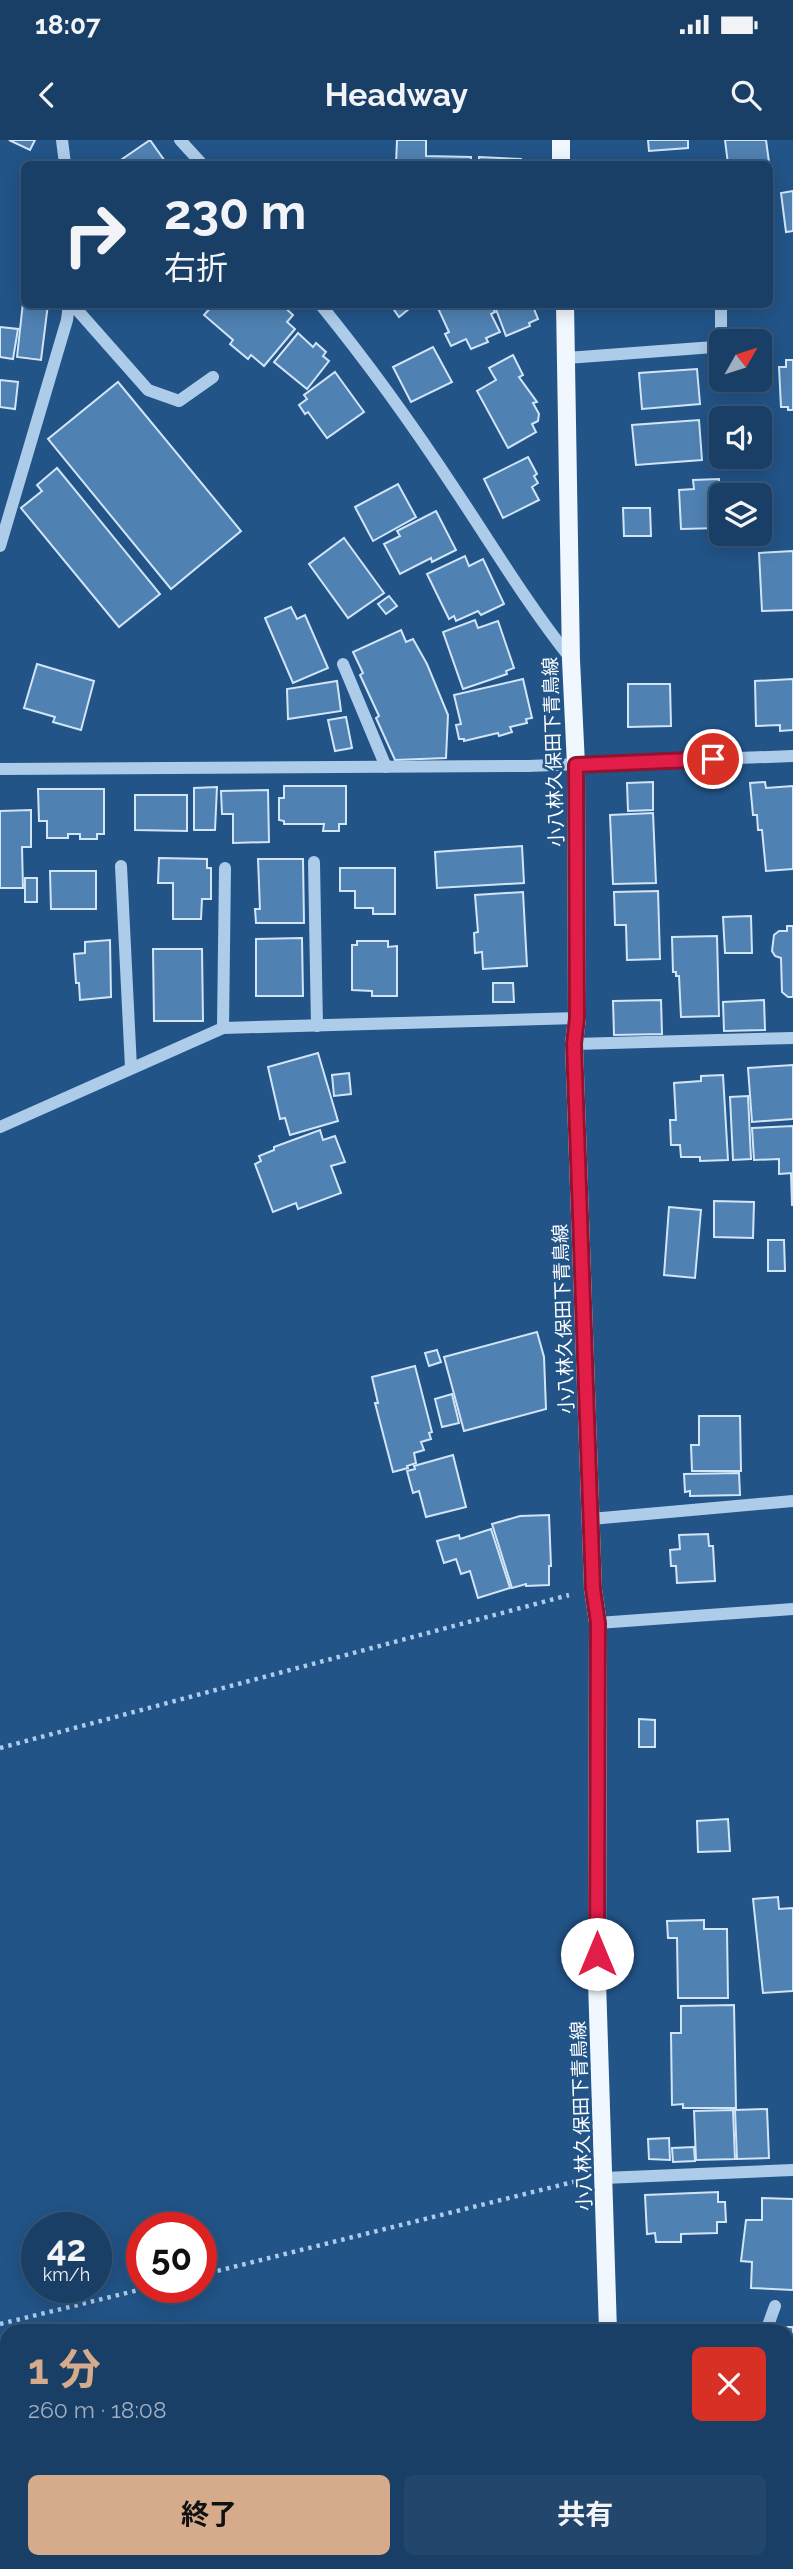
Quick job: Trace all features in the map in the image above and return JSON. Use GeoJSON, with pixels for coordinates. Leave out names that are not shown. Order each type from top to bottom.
{"type":"FeatureCollection","features":[{"type":"Feature","properties":{"kind":"main road"},"geometry":{"type":"LineString","coordinates":[[561,140],[561,161]]}},
{"type":"Feature","properties":{"kind":"main road","name":"小八林久保田下青鳥線"},"geometry":{"type":"LineString","coordinates":[[565,308],[571,660],[576,765],[577,1018],[574,1044],[593,1589],[598,1623],[597,1981],[608,2324]]}},
{"type":"Feature","properties":{"kind":"street"},"geometry":{"type":"LineString","coordinates":[[62,140],[65,161]]}},
{"type":"Feature","properties":{"kind":"street"},"geometry":{"type":"LineString","coordinates":[[180,140],[199,161]]}},
{"type":"Feature","properties":{"kind":"street"},"geometry":{"type":"LineString","coordinates":[[0,546],[70,308]]}},
{"type":"Feature","properties":{"kind":"street"},"geometry":{"type":"LineString","coordinates":[[75,308],[148,390],[179,401],[213,377]]}},
{"type":"Feature","properties":{"kind":"street"},"geometry":{"type":"LineString","coordinates":[[323,308],[357,349],[456,489],[533,611],[571,660]]}},
{"type":"Feature","properties":{"kind":"street"},"geometry":{"type":"LineString","coordinates":[[567,358],[714,348],[721,339],[721,308]]}},
{"type":"Feature","properties":{"kind":"street"},"geometry":{"type":"LineString","coordinates":[[343,664],[386,766]]}},
{"type":"Feature","properties":{"kind":"street"},"geometry":{"type":"LineString","coordinates":[[0,769],[576,765],[793,756]]}},
{"type":"Feature","properties":{"kind":"street"},"geometry":{"type":"LineString","coordinates":[[314,862],[317,1026]]}},
{"type":"Feature","properties":{"kind":"street"},"geometry":{"type":"LineString","coordinates":[[121,866],[131,1068]]}},
{"type":"Feature","properties":{"kind":"street"},"geometry":{"type":"LineString","coordinates":[[223,1028],[225,868]]}},
{"type":"Feature","properties":{"kind":"street"},"geometry":{"type":"LineString","coordinates":[[0,1127],[223,1028],[577,1018]]}},
{"type":"Feature","properties":{"kind":"street"},"geometry":{"type":"LineString","coordinates":[[574,1044],[793,1038]]}},
{"type":"Feature","properties":{"kind":"street"},"geometry":{"type":"LineString","coordinates":[[591,1519],[793,1501]]}},
{"type":"Feature","properties":{"kind":"street"},"geometry":{"type":"LineString","coordinates":[[598,1623],[793,1609]]}},
{"type":"Feature","properties":{"kind":"street"},"geometry":{"type":"LineString","coordinates":[[604,2178],[793,2170]]}},
{"type":"Feature","properties":{"kind":"street"},"geometry":{"type":"LineString","coordinates":[[769,2324],[775,2306]]}},
{"type":"Feature","properties":{"kind":"path"},"geometry":{"type":"LineString","coordinates":[[0,1748],[593,1589]]}},
{"type":"Feature","properties":{"kind":"path"},"geometry":{"type":"LineString","coordinates":[[217,2271],[582,2179],[604,2178]]}},
{"type":"Feature","properties":{"kind":"path"},"geometry":{"type":"LineString","coordinates":[[0,2324],[126,2293]]}},
{"type":"Feature","properties":{"kind":"building"},"geometry":{"type":"Polygon","coordinates":[[[9,140],[35,140],[30,150],[9,140]]]}},
{"type":"Feature","properties":{"kind":"building"},"geometry":{"type":"Polygon","coordinates":[[[150,140],[165,161],[119,161],[150,140]]]}},
{"type":"Feature","properties":{"kind":"building"},"geometry":{"type":"Polygon","coordinates":[[[397,140],[426,140],[426,156],[471,157],[471,161],[396,161],[397,140]]]}},
{"type":"Feature","properties":{"kind":"building"},"geometry":{"type":"Polygon","coordinates":[[[648,140],[688,140],[688,148],[649,151],[648,140]]]}},
{"type":"Feature","properties":{"kind":"building"},"geometry":{"type":"Polygon","coordinates":[[[725,140],[766,140],[769,161],[728,161],[725,140]]]}},
{"type":"Feature","properties":{"kind":"building"},"geometry":{"type":"Polygon","coordinates":[[[479,157],[521,159],[521,161],[479,161],[479,157]]]}},
{"type":"Feature","properties":{"kind":"building"},"geometry":{"type":"Polygon","coordinates":[[[793,191],[793,231],[786,232],[781,193],[793,191]]]}},
{"type":"Feature","properties":{"kind":"building"},"geometry":{"type":"Polygon","coordinates":[[[22,308],[48,308],[41,360],[17,357],[22,308]]]}},
{"type":"Feature","properties":{"kind":"building"},"geometry":{"type":"Polygon","coordinates":[[[210,308],[285,308],[293,315],[287,322],[295,329],[264,366],[251,355],[248,359],[230,344],[233,340],[204,315],[210,308]]]}},
{"type":"Feature","properties":{"kind":"building"},"geometry":{"type":"Polygon","coordinates":[[[393,308],[410,308],[399,317],[393,308]]]}},
{"type":"Feature","properties":{"kind":"building"},"geometry":{"type":"Polygon","coordinates":[[[438,308],[493,308],[495,312],[491,314],[500,332],[486,338],[488,342],[471,349],[466,339],[451,346],[445,334],[449,332],[438,308]]]}},
{"type":"Feature","properties":{"kind":"building"},"geometry":{"type":"Polygon","coordinates":[[[496,308],[534,308],[538,319],[529,323],[530,326],[506,336],[496,308]]]}},
{"type":"Feature","properties":{"kind":"building"},"geometry":{"type":"Polygon","coordinates":[[[0,327],[18,329],[13,359],[0,357],[0,327]]]}},
{"type":"Feature","properties":{"kind":"building"},"geometry":{"type":"Polygon","coordinates":[[[298,333],[313,347],[316,343],[326,352],[323,356],[329,361],[307,389],[274,362],[298,333]]]}},
{"type":"Feature","properties":{"kind":"building"},"geometry":{"type":"Polygon","coordinates":[[[433,347],[452,382],[411,402],[393,367],[433,347]]]}},
{"type":"Feature","properties":{"kind":"building"},"geometry":{"type":"Polygon","coordinates":[[[513,355],[523,375],[519,377],[537,402],[533,403],[539,414],[538,421],[532,424],[536,432],[508,448],[477,391],[496,380],[489,368],[513,355]]]}},
{"type":"Feature","properties":{"kind":"building"},"geometry":{"type":"Polygon","coordinates":[[[786,360],[793,360],[793,410],[781,407],[779,367],[786,367],[786,360]]]}},
{"type":"Feature","properties":{"kind":"building"},"geometry":{"type":"Polygon","coordinates":[[[697,369],[700,404],[642,409],[639,373],[697,369]]]}},
{"type":"Feature","properties":{"kind":"building"},"geometry":{"type":"Polygon","coordinates":[[[335,372],[364,412],[327,438],[308,412],[305,414],[299,405],[307,399],[304,395],[335,372]]]}},
{"type":"Feature","properties":{"kind":"building"},"geometry":{"type":"Polygon","coordinates":[[[0,380],[18,382],[15,409],[0,407],[0,380]]]}},
{"type":"Feature","properties":{"kind":"building"},"geometry":{"type":"Polygon","coordinates":[[[118,382],[241,531],[171,589],[48,439],[118,382]]]}},
{"type":"Feature","properties":{"kind":"building"},"geometry":{"type":"Polygon","coordinates":[[[699,420],[702,460],[636,465],[632,425],[699,420]]]}},
{"type":"Feature","properties":{"kind":"building"},"geometry":{"type":"Polygon","coordinates":[[[528,457],[537,474],[534,476],[538,483],[532,487],[539,500],[503,518],[484,479],[528,457]]]}},
{"type":"Feature","properties":{"kind":"building"},"geometry":{"type":"Polygon","coordinates":[[[57,468],[160,594],[119,627],[21,508],[42,491],[37,485],[57,468]]]}},
{"type":"Feature","properties":{"kind":"building"},"geometry":{"type":"Polygon","coordinates":[[[719,479],[719,482],[725,482],[709,483],[709,528],[681,529],[679,490],[694,489],[693,480],[719,479]]]}},
{"type":"Feature","properties":{"kind":"building"},"geometry":{"type":"Polygon","coordinates":[[[398,484],[416,517],[373,541],[355,507],[398,484]]]}},
{"type":"Feature","properties":{"kind":"building"},"geometry":{"type":"Polygon","coordinates":[[[623,508],[650,508],[651,536],[624,536],[623,508]]]}},
{"type":"Feature","properties":{"kind":"building"},"geometry":{"type":"Polygon","coordinates":[[[436,511],[456,550],[432,562],[431,558],[400,574],[384,544],[400,536],[397,531],[436,511]]]}},
{"type":"Feature","properties":{"kind":"building"},"geometry":{"type":"Polygon","coordinates":[[[344,538],[384,593],[348,618],[309,564],[344,538]]]}},
{"type":"Feature","properties":{"kind":"building"},"geometry":{"type":"Polygon","coordinates":[[[793,551],[793,610],[762,611],[759,553],[793,551]]]}},
{"type":"Feature","properties":{"kind":"building"},"geometry":{"type":"Polygon","coordinates":[[[465,556],[469,566],[483,559],[504,604],[481,615],[478,611],[456,621],[454,616],[449,619],[427,574],[465,556]]]}},
{"type":"Feature","properties":{"kind":"building"},"geometry":{"type":"Polygon","coordinates":[[[389,596],[397,606],[386,614],[378,604],[389,596]]]}},
{"type":"Feature","properties":{"kind":"building"},"geometry":{"type":"Polygon","coordinates":[[[291,607],[297,619],[305,615],[328,668],[293,683],[265,618],[291,607]]]}},
{"type":"Feature","properties":{"kind":"building"},"geometry":{"type":"Polygon","coordinates":[[[475,620],[478,628],[498,621],[514,668],[506,671],[507,674],[463,689],[443,632],[475,620]]]}},
{"type":"Feature","properties":{"kind":"building"},"geometry":{"type":"Polygon","coordinates":[[[401,630],[406,642],[413,639],[427,664],[448,715],[446,758],[395,760],[360,675],[363,673],[353,652],[401,630]]]}},
{"type":"Feature","properties":{"kind":"building"},"geometry":{"type":"Polygon","coordinates":[[[37,664],[94,681],[81,730],[53,722],[55,717],[24,708],[37,664]]]}},
{"type":"Feature","properties":{"kind":"building"},"geometry":{"type":"Polygon","coordinates":[[[523,679],[532,718],[526,719],[527,723],[510,727],[512,732],[499,736],[498,733],[464,741],[459,739],[456,725],[461,724],[454,695],[523,679]]]}},
{"type":"Feature","properties":{"kind":"building"},"geometry":{"type":"Polygon","coordinates":[[[793,679],[793,730],[780,731],[780,725],[756,726],[755,681],[793,679]]]}},
{"type":"Feature","properties":{"kind":"building"},"geometry":{"type":"Polygon","coordinates":[[[337,681],[341,711],[288,719],[287,689],[337,681]]]}},
{"type":"Feature","properties":{"kind":"building"},"geometry":{"type":"Polygon","coordinates":[[[628,684],[670,684],[671,726],[628,727],[628,684]]]}},
{"type":"Feature","properties":{"kind":"building"},"geometry":{"type":"Polygon","coordinates":[[[346,717],[352,748],[335,751],[328,720],[346,717]]]}},
{"type":"Feature","properties":{"kind":"building"},"geometry":{"type":"Polygon","coordinates":[[[653,782],[653,810],[628,811],[627,783],[653,782]]]}},
{"type":"Feature","properties":{"kind":"building"},"geometry":{"type":"Polygon","coordinates":[[[765,782],[766,788],[793,786],[793,869],[766,871],[762,830],[758,830],[757,815],[753,815],[750,783],[765,782]]]}},
{"type":"Feature","properties":{"kind":"building"},"geometry":{"type":"Polygon","coordinates":[[[284,786],[346,786],[346,824],[339,824],[339,831],[323,831],[324,824],[284,824],[284,821],[279,820],[279,798],[284,798],[284,786]]]}},
{"type":"Feature","properties":{"kind":"building"},"geometry":{"type":"Polygon","coordinates":[[[217,787],[215,830],[194,830],[194,788],[217,787]]]}},
{"type":"Feature","properties":{"kind":"building"},"geometry":{"type":"Polygon","coordinates":[[[38,789],[104,789],[104,834],[97,834],[97,839],[80,839],[80,834],[68,834],[68,838],[47,838],[47,821],[39,821],[38,789]]]}},
{"type":"Feature","properties":{"kind":"building"},"geometry":{"type":"Polygon","coordinates":[[[268,790],[269,842],[233,843],[233,814],[222,814],[221,791],[268,790]]]}},
{"type":"Feature","properties":{"kind":"building"},"geometry":{"type":"Polygon","coordinates":[[[135,795],[187,795],[187,831],[135,830],[135,795]]]}},
{"type":"Feature","properties":{"kind":"building"},"geometry":{"type":"Polygon","coordinates":[[[31,810],[31,847],[22,847],[23,888],[0,888],[0,811],[31,810]]]}},
{"type":"Feature","properties":{"kind":"building"},"geometry":{"type":"Polygon","coordinates":[[[653,813],[656,883],[613,884],[610,815],[653,813]]]}},
{"type":"Feature","properties":{"kind":"building"},"geometry":{"type":"Polygon","coordinates":[[[522,846],[524,883],[437,888],[435,852],[522,846]]]}},
{"type":"Feature","properties":{"kind":"building"},"geometry":{"type":"Polygon","coordinates":[[[159,858],[207,859],[207,868],[211,868],[211,899],[202,899],[201,919],[173,919],[173,883],[158,883],[159,858]]]}},
{"type":"Feature","properties":{"kind":"building"},"geometry":{"type":"Polygon","coordinates":[[[258,859],[303,859],[304,923],[256,923],[255,909],[260,909],[258,859]]]}},
{"type":"Feature","properties":{"kind":"building"},"geometry":{"type":"Polygon","coordinates":[[[340,868],[395,868],[395,914],[373,914],[373,908],[355,908],[355,891],[340,891],[340,868]]]}},
{"type":"Feature","properties":{"kind":"building"},"geometry":{"type":"Polygon","coordinates":[[[50,871],[96,871],[96,909],[51,909],[50,871]]]}},
{"type":"Feature","properties":{"kind":"building"},"geometry":{"type":"Polygon","coordinates":[[[25,878],[37,878],[37,902],[25,902],[25,878]]]}},
{"type":"Feature","properties":{"kind":"building"},"geometry":{"type":"Polygon","coordinates":[[[658,891],[660,959],[627,960],[626,925],[615,925],[614,892],[658,891]]]}},
{"type":"Feature","properties":{"kind":"building"},"geometry":{"type":"Polygon","coordinates":[[[523,892],[527,966],[483,969],[482,952],[475,953],[474,933],[478,932],[475,895],[523,892]]]}},
{"type":"Feature","properties":{"kind":"building"},"geometry":{"type":"Polygon","coordinates":[[[751,916],[752,953],[725,953],[723,917],[751,916]]]}},
{"type":"Feature","properties":{"kind":"building"},"geometry":{"type":"Polygon","coordinates":[[[787,926],[793,926],[793,997],[782,992],[781,958],[775,956],[772,951],[774,935],[779,931],[787,931],[787,926]]]}},
{"type":"Feature","properties":{"kind":"building"},"geometry":{"type":"Polygon","coordinates":[[[717,936],[719,1016],[681,1017],[679,976],[673,972],[672,937],[717,936]]]}},
{"type":"Feature","properties":{"kind":"building"},"geometry":{"type":"Polygon","coordinates":[[[302,938],[303,996],[256,996],[256,939],[302,938]]]}},
{"type":"Feature","properties":{"kind":"building"},"geometry":{"type":"Polygon","coordinates":[[[110,940],[111,997],[80,1000],[74,954],[85,953],[85,942],[110,940]]]}},
{"type":"Feature","properties":{"kind":"building"},"geometry":{"type":"Polygon","coordinates":[[[357,941],[388,941],[388,947],[397,946],[397,996],[372,996],[372,991],[352,990],[352,945],[357,945],[357,941]]]}},
{"type":"Feature","properties":{"kind":"building"},"geometry":{"type":"Polygon","coordinates":[[[153,949],[202,949],[203,1021],[154,1021],[153,949]]]}},
{"type":"Feature","properties":{"kind":"building"},"geometry":{"type":"Polygon","coordinates":[[[493,983],[513,983],[514,1002],[493,1002],[493,983]]]}},
{"type":"Feature","properties":{"kind":"building"},"geometry":{"type":"Polygon","coordinates":[[[661,1000],[662,1034],[614,1035],[613,1001],[661,1000]]]}},
{"type":"Feature","properties":{"kind":"building"},"geometry":{"type":"Polygon","coordinates":[[[764,1000],[765,1030],[724,1031],[723,1002],[764,1000]]]}},
{"type":"Feature","properties":{"kind":"building"},"geometry":{"type":"Polygon","coordinates":[[[318,1053],[338,1121],[290,1135],[285,1118],[280,1119],[268,1067],[318,1053]]]}},
{"type":"Feature","properties":{"kind":"building"},"geometry":{"type":"Polygon","coordinates":[[[793,1065],[793,1119],[752,1122],[748,1068],[793,1065]]]}},
{"type":"Feature","properties":{"kind":"building"},"geometry":{"type":"Polygon","coordinates":[[[349,1073],[351,1094],[334,1096],[332,1075],[349,1073]]]}},
{"type":"Feature","properties":{"kind":"building"},"geometry":{"type":"Polygon","coordinates":[[[723,1075],[728,1160],[700,1161],[700,1157],[681,1157],[680,1145],[671,1145],[670,1120],[676,1120],[674,1083],[701,1081],[701,1076],[723,1075]]]}},
{"type":"Feature","properties":{"kind":"building"},"geometry":{"type":"Polygon","coordinates":[[[748,1096],[751,1159],[733,1160],[730,1097],[748,1096]]]}},
{"type":"Feature","properties":{"kind":"building"},"geometry":{"type":"Polygon","coordinates":[[[793,1126],[793,1173],[779,1174],[779,1159],[754,1160],[752,1128],[793,1126]]]}},
{"type":"Feature","properties":{"kind":"building"},"geometry":{"type":"Polygon","coordinates":[[[320,1130],[323,1140],[335,1136],[345,1162],[331,1166],[341,1193],[298,1209],[296,1203],[273,1212],[255,1164],[261,1161],[259,1156],[274,1150],[274,1147],[320,1130]]]}},
{"type":"Feature","properties":{"kind":"building"},"geometry":{"type":"Polygon","coordinates":[[[793,1175],[793,1205],[792,1205],[793,1175]]]}},
{"type":"Feature","properties":{"kind":"building"},"geometry":{"type":"Polygon","coordinates":[[[714,1201],[754,1202],[753,1238],[714,1237],[714,1201]]]}},
{"type":"Feature","properties":{"kind":"building"},"geometry":{"type":"Polygon","coordinates":[[[669,1207],[701,1210],[695,1278],[664,1275],[669,1207]]]}},
{"type":"Feature","properties":{"kind":"building"},"geometry":{"type":"Polygon","coordinates":[[[768,1240],[784,1240],[785,1271],[768,1271],[768,1240]]]}},
{"type":"Feature","properties":{"kind":"building"},"geometry":{"type":"Polygon","coordinates":[[[537,1332],[544,1357],[546,1409],[464,1431],[444,1357],[537,1332]]]}},
{"type":"Feature","properties":{"kind":"building"},"geometry":{"type":"Polygon","coordinates":[[[437,1350],[441,1362],[429,1366],[425,1353],[437,1350]]]}},
{"type":"Feature","properties":{"kind":"building"},"geometry":{"type":"Polygon","coordinates":[[[415,1366],[432,1432],[429,1433],[431,1439],[421,1442],[424,1450],[414,1453],[416,1463],[393,1472],[375,1403],[378,1403],[372,1377],[415,1366]]]}},
{"type":"Feature","properties":{"kind":"building"},"geometry":{"type":"Polygon","coordinates":[[[452,1394],[459,1423],[442,1427],[435,1399],[452,1394]]]}},
{"type":"Feature","properties":{"kind":"building"},"geometry":{"type":"Polygon","coordinates":[[[699,1416],[740,1416],[741,1471],[692,1471],[691,1445],[699,1445],[699,1416]]]}},
{"type":"Feature","properties":{"kind":"building"},"geometry":{"type":"Polygon","coordinates":[[[453,1455],[466,1507],[426,1517],[419,1491],[413,1493],[407,1471],[415,1469],[414,1466],[453,1455]]]}},
{"type":"Feature","properties":{"kind":"building"},"geometry":{"type":"Polygon","coordinates":[[[739,1473],[740,1495],[690,1496],[690,1491],[685,1492],[684,1474],[739,1473]]]}},
{"type":"Feature","properties":{"kind":"building"},"geometry":{"type":"Polygon","coordinates":[[[549,1515],[549,1585],[526,1584],[512,1588],[492,1524],[520,1516],[549,1515]]]}},
{"type":"Feature","properties":{"kind":"building"},"geometry":{"type":"Polygon","coordinates":[[[491,1529],[510,1588],[478,1598],[470,1571],[461,1574],[456,1559],[444,1563],[437,1541],[459,1535],[460,1539],[491,1529]]]}},
{"type":"Feature","properties":{"kind":"building"},"geometry":{"type":"Polygon","coordinates":[[[708,1534],[709,1546],[713,1546],[715,1581],[677,1583],[676,1566],[671,1566],[670,1550],[680,1549],[679,1535],[708,1534]]]}},
{"type":"Feature","properties":{"kind":"building"},"geometry":{"type":"Polygon","coordinates":[[[639,1719],[655,1720],[655,1747],[639,1747],[639,1719]]]}},
{"type":"Feature","properties":{"kind":"building"},"geometry":{"type":"Polygon","coordinates":[[[728,1819],[730,1851],[698,1852],[697,1821],[728,1819]]]}},
{"type":"Feature","properties":{"kind":"building"},"geometry":{"type":"Polygon","coordinates":[[[778,1897],[779,1909],[793,1908],[793,1991],[763,1993],[753,1899],[778,1897]]]}},
{"type":"Feature","properties":{"kind":"building"},"geometry":{"type":"Polygon","coordinates":[[[704,1920],[704,1929],[727,1929],[728,1998],[678,1998],[677,1938],[668,1938],[667,1921],[704,1920]]]}},
{"type":"Feature","properties":{"kind":"building"},"geometry":{"type":"Polygon","coordinates":[[[734,2005],[736,2108],[683,2108],[683,2104],[672,2105],[671,2033],[681,2033],[681,2006],[734,2005]]]}},
{"type":"Feature","properties":{"kind":"building"},"geometry":{"type":"Polygon","coordinates":[[[767,2109],[769,2158],[737,2159],[735,2110],[767,2109]]]}},
{"type":"Feature","properties":{"kind":"building"},"geometry":{"type":"Polygon","coordinates":[[[733,2110],[735,2159],[696,2160],[694,2111],[733,2110]]]}},
{"type":"Feature","properties":{"kind":"building"},"geometry":{"type":"Polygon","coordinates":[[[669,2138],[670,2160],[649,2159],[648,2139],[669,2138]]]}},
{"type":"Feature","properties":{"kind":"building"},"geometry":{"type":"Polygon","coordinates":[[[694,2147],[695,2161],[673,2162],[672,2148],[694,2147]]]}},
{"type":"Feature","properties":{"kind":"building"},"geometry":{"type":"Polygon","coordinates":[[[718,2192],[718,2202],[725,2202],[726,2222],[717,2222],[717,2233],[681,2234],[681,2242],[656,2242],[655,2233],[647,2234],[645,2195],[718,2192]]]}},
{"type":"Feature","properties":{"kind":"building"},"geometry":{"type":"Polygon","coordinates":[[[762,2198],[793,2199],[793,2290],[751,2288],[752,2262],[741,2261],[746,2220],[762,2220],[762,2198]]]}},
{"type":"Feature","properties":{"kind":"route"},"geometry":{"type":"LineString","coordinates":[[597,1954],[598,1623],[593,1589],[574,1044],[577,1018],[576,765],[713,759]]}}]}
